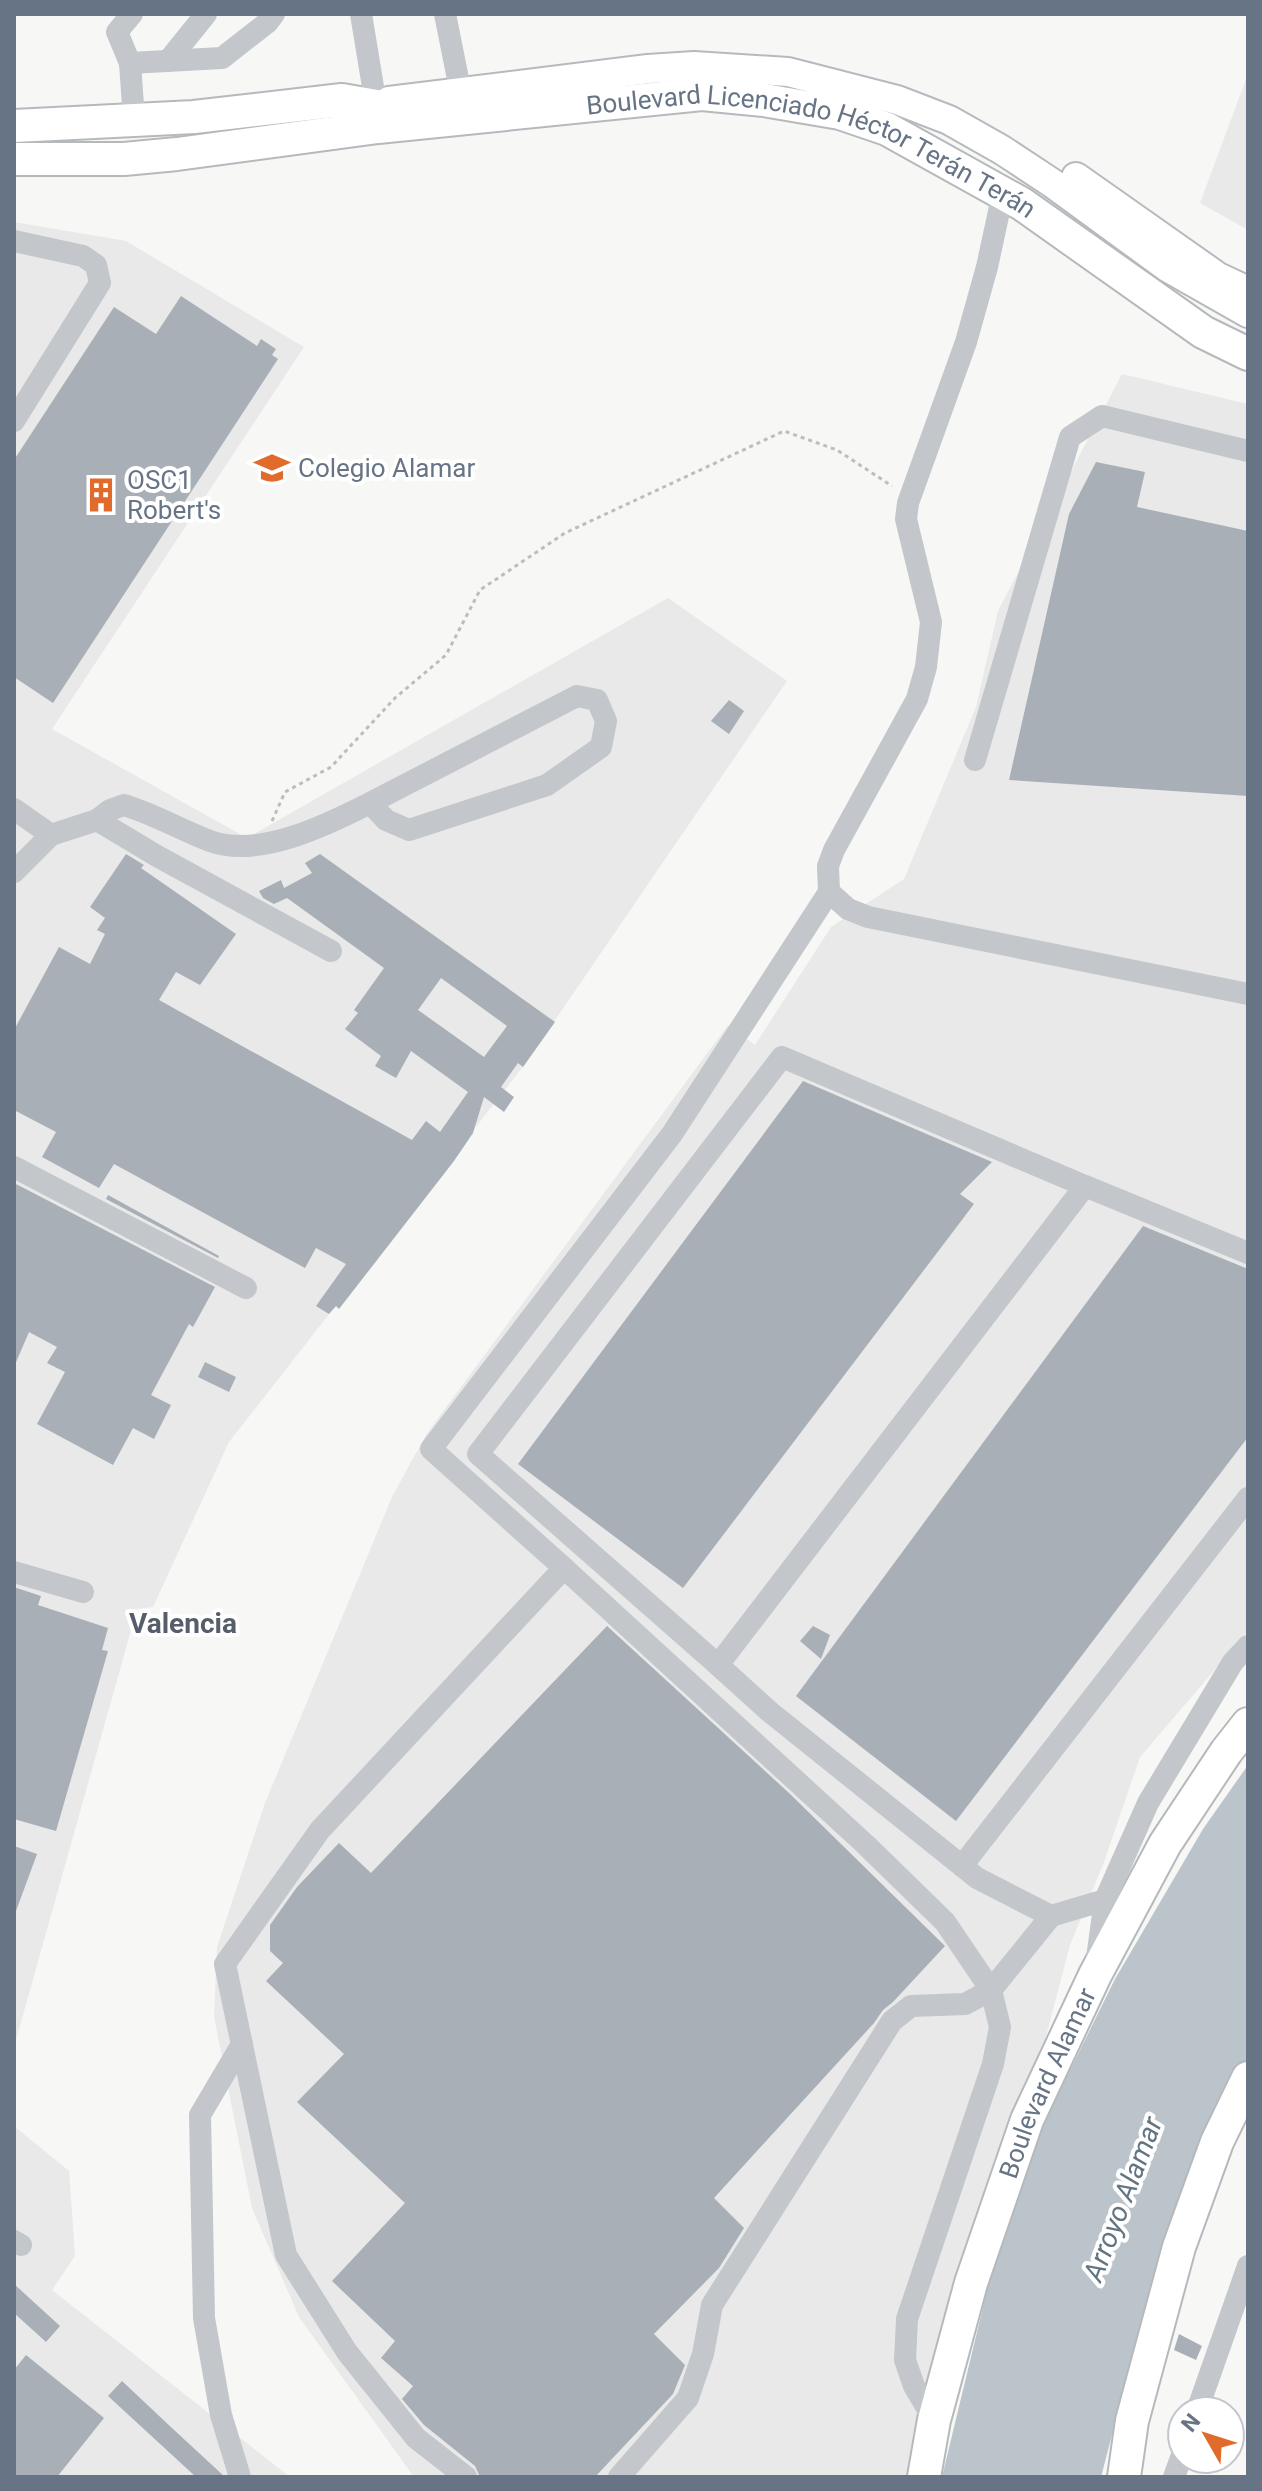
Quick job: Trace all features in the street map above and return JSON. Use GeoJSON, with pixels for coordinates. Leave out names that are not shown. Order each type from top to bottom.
{"type":"FeatureCollection","features":[{"type":"Feature","properties":{"kind":"highway","name":"Boulevard Licenciado Héctor Terán Terán"},"geometry":{"type":"LineString","coordinates":[[14,159],[124,159],[164,155],[330,117],[353,101],[376,98],[399,110],[463,107],[705,79],[767,83],[834,94],[902,116],[955,142],[1015,177],[1183,298],[1248,335]]}},
{"type":"Feature","properties":{"kind":"highway","name":"Boulevard Licenciado Héctor Terán Terán"},"geometry":{"type":"LineString","coordinates":[[14,126],[194,117],[330,117],[702,94],[764,100],[840,113],[887,129],[1022,204],[1203,332],[1248,354]]}},
{"type":"Feature","properties":{"kind":"highway","name":"Boulevard Alamar"},"geometry":{"type":"LineString","coordinates":[[924,2477],[934,2420],[971,2283],[1027,2120],[1095,1975],[1165,1844],[1248,1724]]}},
{"type":"Feature","properties":{"kind":"highway"},"geometry":{"type":"LineString","coordinates":[[1124,2477],[1132,2421],[1179,2247],[1217,2142],[1248,2078]]}},
{"type":"Feature","properties":{"kind":"main road","name":"Boulevard Licenciado Héctor Terán Terán"},"geometry":{"type":"LineString","coordinates":[[376,98],[458,79],[643,53],[715,52],[848,69],[947,98],[1044,154],[1218,277],[1248,291]]}},
{"type":"Feature","properties":{"kind":"main road","name":"Boulevard Licenciado Héctor Terán Terán"},"geometry":{"type":"LineString","coordinates":[[376,98],[393,100],[440,96],[648,69],[694,66],[788,72],[897,100],[949,120],[1052,183],[1167,267],[1248,313]]}},
{"type":"Feature","properties":{"kind":"street"},"geometry":{"type":"LineString","coordinates":[[132,14],[117,32],[130,63],[134,120]]}},
{"type":"Feature","properties":{"kind":"street"},"geometry":{"type":"LineString","coordinates":[[168,61],[206,14]]}},
{"type":"Feature","properties":{"kind":"street"},"geometry":{"type":"LineString","coordinates":[[361,14],[376,98]]}},
{"type":"Feature","properties":{"kind":"street"},"geometry":{"type":"LineString","coordinates":[[445,14],[458,79]]}},
{"type":"Feature","properties":{"kind":"street"},"geometry":{"type":"LineString","coordinates":[[130,63],[222,58],[267,17]]}},
{"type":"Feature","properties":{"kind":"street"},"geometry":{"type":"LineString","coordinates":[[934,2420],[914,2386],[905,2360],[907,2319],[993,2064],[1000,2027],[991,1990],[945,1922],[865,1844],[431,1449],[672,1134],[829,892],[828,866],[834,850],[917,699],[926,667],[931,622],[906,519],[908,503],[966,342],[1003,193]]}},
{"type":"Feature","properties":{"kind":"street"},"geometry":{"type":"LineString","coordinates":[[14,241],[83,256],[96,265],[100,283],[14,421]]}},
{"type":"Feature","properties":{"kind":"street"},"geometry":{"type":"LineString","coordinates":[[975,760],[1070,437],[1102,416],[1248,451]]}},
{"type":"Feature","properties":{"kind":"street"},"geometry":{"type":"LineString","coordinates":[[14,872],[51,835],[97,820],[110,810],[124,805],[231,847],[275,842],[370,803],[577,696],[597,700],[606,721],[601,747],[547,785],[409,830],[386,820],[370,803]]}},
{"type":"Feature","properties":{"kind":"street"},"geometry":{"type":"LineString","coordinates":[[14,809],[51,835]]}},
{"type":"Feature","properties":{"kind":"street"},"geometry":{"type":"LineString","coordinates":[[97,820],[331,951]]}},
{"type":"Feature","properties":{"kind":"street"},"geometry":{"type":"LineString","coordinates":[[829,892],[848,909],[868,917],[1248,994]]}},
{"type":"Feature","properties":{"kind":"street"},"geometry":{"type":"LineString","coordinates":[[1051,1916],[977,1878],[770,1712],[478,1454],[782,1057],[1248,1253]]}},
{"type":"Feature","properties":{"kind":"street"},"geometry":{"type":"LineString","coordinates":[[14,1167],[246,1288]]}},
{"type":"Feature","properties":{"kind":"street"},"geometry":{"type":"LineString","coordinates":[[718,1665],[1085,1186]]}},
{"type":"Feature","properties":{"kind":"street"},"geometry":{"type":"LineString","coordinates":[[962,1866],[1248,1498]]}},
{"type":"Feature","properties":{"kind":"street"},"geometry":{"type":"LineString","coordinates":[[466,2477],[416,2438],[347,2352],[286,2255],[225,1964],[320,1830],[564,1568]]}},
{"type":"Feature","properties":{"kind":"street"},"geometry":{"type":"LineString","coordinates":[[14,1572],[83,1592]]}},
{"type":"Feature","properties":{"kind":"street"},"geometry":{"type":"LineString","coordinates":[[1095,1975],[1105,1900],[1148,1803],[1233,1662],[1248,1646]]}},
{"type":"Feature","properties":{"kind":"street"},"geometry":{"type":"LineString","coordinates":[[619,2477],[688,2398],[703,2354],[712,2305],[892,2021],[911,2006],[965,2004],[991,1990],[1051,1916],[1105,1900]]}},
{"type":"Feature","properties":{"kind":"street"},"geometry":{"type":"LineString","coordinates":[[240,2477],[221,2415],[204,2318],[200,2115],[242,2044]]}},
{"type":"Feature","properties":{"kind":"street"},"geometry":{"type":"LineString","coordinates":[[1203,2395],[1248,2266]]}},
{"type":"Feature","properties":{"kind":"path"},"geometry":{"type":"LineString","coordinates":[[251,846],[264,840],[285,792],[331,767],[395,698],[446,655],[480,590],[565,533],[784,431],[837,450],[905,495],[908,503]]}},
{"type":"Feature","properties":{"kind":"shaded area"},"geometry":{"type":"Polygon","coordinates":[[[1248,74],[1248,230],[1200,203],[1248,74]]]}},
{"type":"Feature","properties":{"kind":"shaded area"},"geometry":{"type":"Polygon","coordinates":[[[14,222],[126,241],[304,347],[52,729],[247,838],[668,598],[787,681],[525,1064],[229,1442],[153,1607],[137,1609],[14,2047],[14,222]]]}},
{"type":"Feature","properties":{"kind":"shaded area"},"geometry":{"type":"Polygon","coordinates":[[[1122,374],[1248,404],[1248,1631],[1140,1757],[1104,1862],[1070,1945],[930,2477],[414,2477],[299,2317],[252,2208],[214,2017],[217,1947],[265,1803],[392,1497],[427,1433],[728,1025],[755,1045],[831,927],[904,879],[976,707],[998,611],[1122,374]]]}},
{"type":"Feature","properties":{"kind":"shaded area"},"geometry":{"type":"Polygon","coordinates":[[[14,2126],[69,2171],[75,2256],[52,2290],[290,2477],[14,2477],[14,2126]]]}},
{"type":"Feature","properties":{"kind":"water","name":"Arroyo Alamar"},"geometry":{"type":"Polygon","coordinates":[[[1248,1765],[1248,2062],[1180,2212],[1134,2351],[1101,2477],[942,2477],[992,2270],[1043,2125],[1115,1979],[1203,1829],[1248,1765]]]}},
{"type":"Feature","properties":{"kind":"building","name":"OSC1 Robert's"},"geometry":{"type":"Polygon","coordinates":[[[181,296],[257,346],[261,339],[276,349],[272,355],[278,359],[53,703],[14,677],[14,460],[114,307],[156,334],[181,296]]]}},
{"type":"Feature","properties":{"kind":"building"},"geometry":{"type":"Polygon","coordinates":[[[1096,462],[1145,472],[1137,507],[1248,531],[1248,796],[1009,780],[1069,514],[1096,462]]]}},
{"type":"Feature","properties":{"kind":"building"},"geometry":{"type":"Polygon","coordinates":[[[729,700],[744,711],[729,734],[711,721],[729,700]]]}},
{"type":"Feature","properties":{"kind":"building"},"geometry":{"type":"Polygon","coordinates":[[[126,854],[144,865],[141,868],[236,934],[200,985],[176,972],[159,1000],[412,1140],[426,1121],[440,1132],[468,1092],[411,1051],[396,1078],[375,1066],[381,1056],[345,1029],[358,1013],[354,1010],[384,968],[287,898],[274,904],[263,898],[259,891],[281,880],[284,888],[312,873],[305,863],[320,854],[555,1022],[523,1067],[518,1063],[501,1087],[514,1097],[504,1112],[484,1097],[473,1133],[454,1161],[339,1309],[336,1306],[329,1314],[316,1306],[346,1264],[316,1248],[305,1268],[114,1164],[99,1188],[42,1157],[56,1132],[14,1110],[14,1030],[59,947],[90,964],[105,934],[97,930],[105,918],[90,907],[126,854]],[[441,978],[418,1010],[484,1057],[507,1026],[441,978]]]}},
{"type":"Feature","properties":{"kind":"building"},"geometry":{"type":"Polygon","coordinates":[[[803,1081],[992,1162],[960,1194],[974,1204],[683,1588],[518,1464],[803,1081]]]}},
{"type":"Feature","properties":{"kind":"building"},"geometry":{"type":"Polygon","coordinates":[[[14,1183],[215,1287],[193,1327],[189,1324],[151,1395],[171,1405],[154,1439],[133,1428],[113,1465],[37,1424],[65,1372],[47,1363],[57,1347],[29,1332],[14,1367],[14,1183]]]}},
{"type":"Feature","properties":{"kind":"building"},"geometry":{"type":"Polygon","coordinates":[[[108,1195],[219,1256],[218,1258],[106,1199],[108,1195]]]}},
{"type":"Feature","properties":{"kind":"building"},"geometry":{"type":"Polygon","coordinates":[[[1143,1226],[1248,1269],[1248,1437],[956,1821],[796,1696],[1143,1226]]]}},
{"type":"Feature","properties":{"kind":"building"},"geometry":{"type":"Polygon","coordinates":[[[205,1362],[236,1377],[229,1392],[198,1377],[205,1362]]]}},
{"type":"Feature","properties":{"kind":"building"},"geometry":{"type":"Polygon","coordinates":[[[14,1587],[41,1596],[38,1605],[108,1628],[102,1650],[108,1651],[56,1831],[14,1819],[14,1587]]]}},
{"type":"Feature","properties":{"kind":"building"},"geometry":{"type":"Polygon","coordinates":[[[607,1626],[789,1793],[945,1946],[883,2010],[714,2198],[744,2228],[719,2268],[654,2334],[685,2365],[673,2394],[595,2477],[480,2477],[475,2466],[424,2425],[402,2399],[413,2386],[381,2358],[395,2341],[332,2281],[405,2203],[297,2102],[344,2054],[266,1981],[283,1963],[270,1951],[270,1925],[297,1887],[339,1843],[371,1873],[607,1626]]]}},
{"type":"Feature","properties":{"kind":"building"},"geometry":{"type":"Polygon","coordinates":[[[813,1626],[830,1635],[821,1659],[800,1641],[813,1626]]]}},
{"type":"Feature","properties":{"kind":"building"},"geometry":{"type":"Polygon","coordinates":[[[14,1846],[37,1854],[16,1911],[14,1911],[14,1846]]]}},
{"type":"Feature","properties":{"kind":"building"},"geometry":{"type":"Polygon","coordinates":[[[14,2284],[60,2326],[46,2342],[14,2313],[14,2284]]]}},
{"type":"Feature","properties":{"kind":"building"},"geometry":{"type":"Polygon","coordinates":[[[1179,2334],[1202,2346],[1196,2360],[1174,2350],[1179,2334]]]}},
{"type":"Feature","properties":{"kind":"building"},"geometry":{"type":"Polygon","coordinates":[[[26,2355],[104,2418],[57,2477],[14,2477],[14,2370],[26,2355]]]}},
{"type":"Feature","properties":{"kind":"building"},"geometry":{"type":"Polygon","coordinates":[[[122,2381],[225,2477],[196,2477],[108,2396],[122,2381]]]}},
{"type":"Feature","properties":{"kind":"place","name":"Colegio Alamar"},"geometry":{"type":"Point","coordinates":[272,468]}},
{"type":"Feature","properties":{"kind":"place","name":"OSC1 Robert's"},"geometry":{"type":"Point","coordinates":[101,495]}},
{"type":"Feature","properties":{"kind":"district","name":"Valencia"},"geometry":{"type":"Point","coordinates":[183,1623]}}]}
